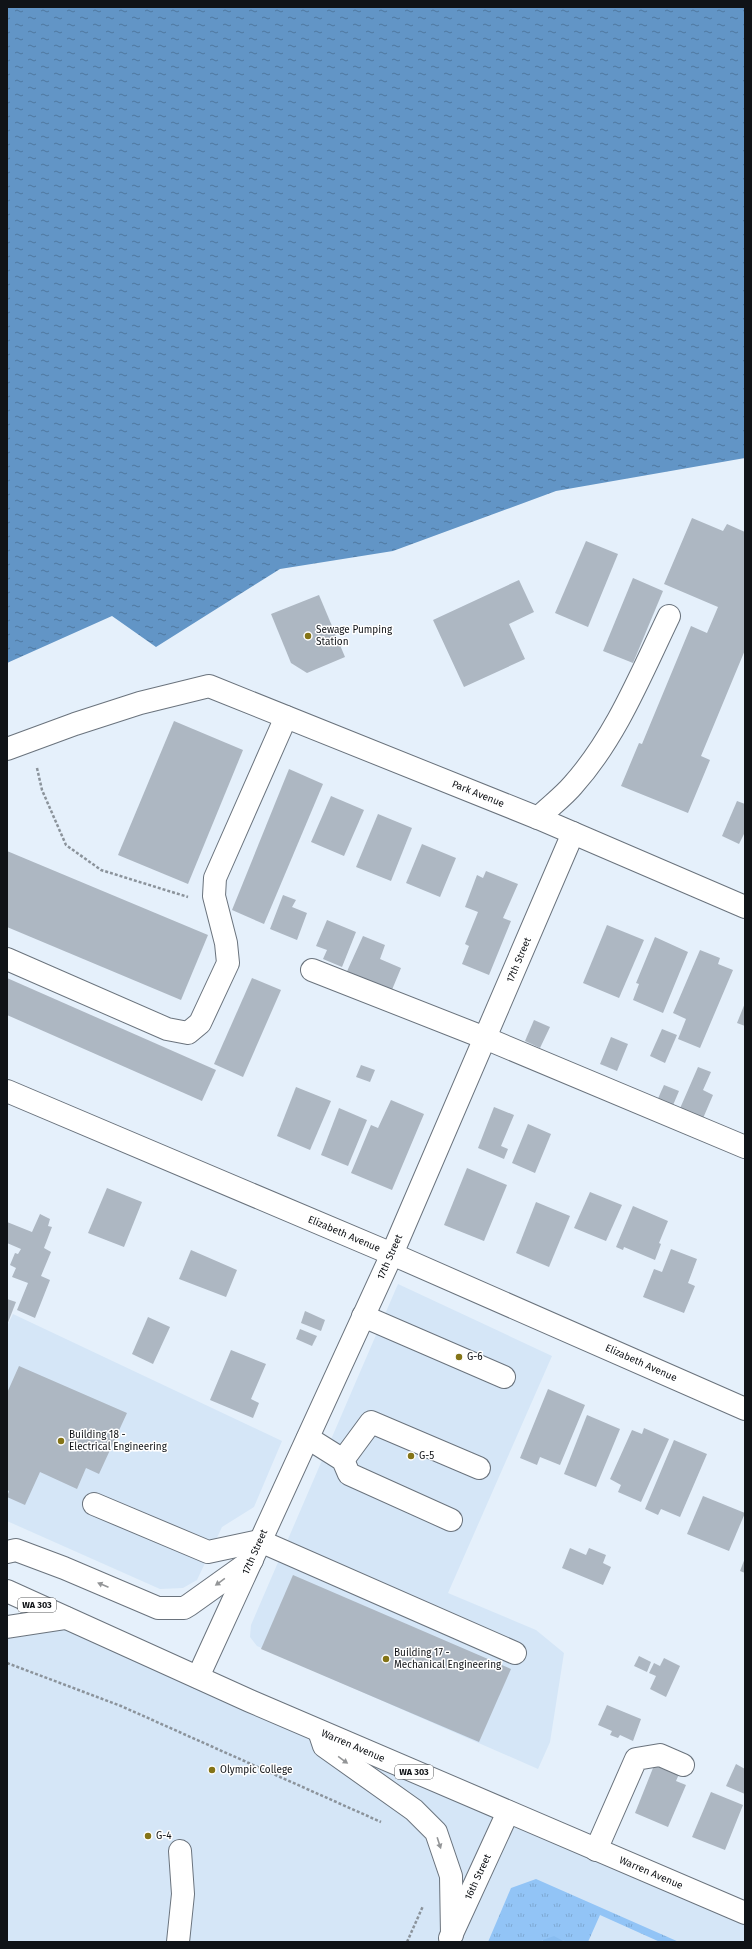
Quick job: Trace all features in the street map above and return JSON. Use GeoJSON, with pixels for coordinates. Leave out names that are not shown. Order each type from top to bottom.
{"type":"FeatureCollection","features":[{"type":"Feature","properties":{"kind":"street"},"geometry":{"type":"LineString","coordinates":[[538,818],[572,786],[593,760],[628,702],[669,616]]}},
{"type":"Feature","properties":{"kind":"street","name":"Park Avenue"},"geometry":{"type":"LineString","coordinates":[[30,740],[140,703],[209,686],[538,818],[745,906]]}},
{"type":"Feature","properties":{"kind":"street"},"geometry":{"type":"LineString","coordinates":[[7,959],[168,1029],[188,1033],[200,1023],[228,963],[226,943],[214,896],[215,878],[286,717]]}},
{"type":"Feature","properties":{"kind":"street"},"geometry":{"type":"LineString","coordinates":[[7,749],[30,740]]}},
{"type":"Feature","properties":{"kind":"street","name":"17th Street"},"geometry":{"type":"LineString","coordinates":[[198,1677],[392,1254],[573,833]]}},
{"type":"Feature","properties":{"kind":"street"},"geometry":{"type":"LineString","coordinates":[[312,970],[485,1038],[745,1147]]}},
{"type":"Feature","properties":{"kind":"street","name":"Elizabeth Avenue"},"geometry":{"type":"LineString","coordinates":[[7,1091],[392,1254],[745,1409]]}},
{"type":"Feature","properties":{"kind":"street"},"geometry":{"type":"LineString","coordinates":[[363,1316],[504,1377]]}},
{"type":"Feature","properties":{"kind":"street"},"geometry":{"type":"LineString","coordinates":[[343,1460],[371,1422],[479,1468]]}},
{"type":"Feature","properties":{"kind":"street"},"geometry":{"type":"LineString","coordinates":[[308,1438],[343,1460],[349,1474],[451,1520]]}},
{"type":"Feature","properties":{"kind":"street"},"geometry":{"type":"LineString","coordinates":[[94,1504],[208,1552],[256,1550],[515,1653]]}},
{"type":"Feature","properties":{"kind":"street"},"geometry":{"type":"LineString","coordinates":[[7,1552],[16,1550],[64,1568],[158,1608],[184,1608],[256,1550]]}},
{"type":"Feature","properties":{"kind":"street","name":"Warren Avenue"},"geometry":{"type":"LineString","coordinates":[[7,1591],[319,1731],[745,1913]]}},
{"type":"Feature","properties":{"kind":"street"},"geometry":{"type":"LineString","coordinates":[[7,1627],[66,1618]]}},
{"type":"Feature","properties":{"kind":"street"},"geometry":{"type":"LineString","coordinates":[[319,1731],[324,1746],[414,1810],[436,1832],[450,1876],[450,1938]]}},
{"type":"Feature","properties":{"kind":"street"},"geometry":{"type":"LineString","coordinates":[[596,1850],[636,1759],[660,1755],[683,1765]]}},
{"type":"Feature","properties":{"kind":"street","name":"16th Street"},"geometry":{"type":"LineString","coordinates":[[450,1938],[508,1812]]}},
{"type":"Feature","properties":{"kind":"street"},"geometry":{"type":"LineString","coordinates":[[178,1942],[183,1894],[180,1851]]}},
{"type":"Feature","properties":{"kind":"path"},"geometry":{"type":"LineString","coordinates":[[30,740],[42,790],[66,846],[101,870],[174,894],[216,903]]}},
{"type":"Feature","properties":{"kind":"path"},"geometry":{"type":"LineString","coordinates":[[7,1663],[121,1706],[386,1824]]}},
{"type":"Feature","properties":{"kind":"path"},"geometry":{"type":"LineString","coordinates":[[407,1942],[424,1905]]}},
{"type":"Feature","properties":{"kind":"shaded area"},"geometry":{"type":"Polygon","coordinates":[[[398,1284],[552,1356],[448,1593],[536,1630],[564,1653],[550,1742],[538,1769],[257,1646],[250,1637],[251,1625],[398,1284]]]}},
{"type":"Feature","properties":{"kind":"shaded area"},"geometry":{"type":"Polygon","coordinates":[[[13,1314],[282,1441],[254,1507],[222,1527],[197,1580],[183,1588],[160,1589],[7,1521],[7,1326],[13,1314]]]}},
{"type":"Feature","properties":{"kind":"shaded area","name":"Olympic College"},"geometry":{"type":"Polygon","coordinates":[[[66,1618],[745,1912],[745,1942],[7,1942],[7,1627],[66,1618]]]}},
{"type":"Feature","properties":{"kind":"green space"},"geometry":{"type":"Polygon","coordinates":[[[536,1879],[679,1942],[660,1942],[600,1915],[588,1942],[543,1940],[542,1942],[488,1942],[511,1888],[536,1879]]]}},
{"type":"Feature","properties":{"kind":"green space"},"geometry":{"type":"Polygon","coordinates":[[[554,1936],[565,1942],[542,1942],[543,1940],[554,1936]]]}},
{"type":"Feature","properties":{"kind":"water"},"geometry":{"type":"Polygon","coordinates":[[[7,7],[745,7],[745,458],[556,491],[393,551],[280,569],[156,647],[112,616],[7,663],[7,7]]]}},
{"type":"Feature","properties":{"kind":"building"},"geometry":{"type":"Polygon","coordinates":[[[692,518],[723,531],[727,524],[745,532],[745,650],[701,756],[710,760],[688,813],[621,786],[639,743],[642,744],[691,626],[707,633],[718,607],[664,584],[692,518]]]}},
{"type":"Feature","properties":{"kind":"building"},"geometry":{"type":"Polygon","coordinates":[[[586,541],[618,554],[588,627],[555,613],[586,541]]]}},
{"type":"Feature","properties":{"kind":"building"},"geometry":{"type":"Polygon","coordinates":[[[633,578],[663,591],[633,663],[603,651],[633,578]]]}},
{"type":"Feature","properties":{"kind":"building"},"geometry":{"type":"Polygon","coordinates":[[[519,580],[534,612],[509,624],[525,659],[464,687],[433,620],[519,580]]]}},
{"type":"Feature","properties":{"kind":"building","name":"Sewage Pumping Station"},"geometry":{"type":"Polygon","coordinates":[[[319,595],[345,657],[307,673],[291,663],[271,614],[319,595]]]}},
{"type":"Feature","properties":{"kind":"building"},"geometry":{"type":"Polygon","coordinates":[[[174,721],[243,750],[188,884],[118,855],[174,721]]]}},
{"type":"Feature","properties":{"kind":"building"},"geometry":{"type":"Polygon","coordinates":[[[289,769],[323,784],[264,924],[232,910],[289,769]]]}},
{"type":"Feature","properties":{"kind":"building"},"geometry":{"type":"Polygon","coordinates":[[[331,796],[364,810],[344,856],[311,842],[331,796]]]}},
{"type":"Feature","properties":{"kind":"building"},"geometry":{"type":"Polygon","coordinates":[[[737,801],[745,804],[745,832],[739,844],[722,836],[737,801]]]}},
{"type":"Feature","properties":{"kind":"building"},"geometry":{"type":"Polygon","coordinates":[[[378,814],[412,828],[391,881],[356,867],[378,814]]]}},
{"type":"Feature","properties":{"kind":"building"},"geometry":{"type":"Polygon","coordinates":[[[422,844],[456,858],[440,897],[406,883],[422,844]]]}},
{"type":"Feature","properties":{"kind":"building"},"geometry":{"type":"Polygon","coordinates":[[[7,851],[208,935],[181,1000],[7,927],[7,851]]]}},
{"type":"Feature","properties":{"kind":"building"},"geometry":{"type":"Polygon","coordinates":[[[486,871],[518,884],[503,918],[511,921],[489,975],[462,964],[469,946],[465,944],[478,912],[465,907],[477,875],[483,878],[486,871]]]}},
{"type":"Feature","properties":{"kind":"building"},"geometry":{"type":"Polygon","coordinates":[[[283,895],[296,900],[292,907],[307,913],[297,940],[270,929],[283,895]]]}},
{"type":"Feature","properties":{"kind":"building"},"geometry":{"type":"Polygon","coordinates":[[[327,920],[356,932],[342,967],[323,959],[327,950],[316,946],[327,920]]]}},
{"type":"Feature","properties":{"kind":"building"},"geometry":{"type":"Polygon","coordinates":[[[607,925],[644,940],[619,998],[583,983],[607,925]]]}},
{"type":"Feature","properties":{"kind":"building"},"geometry":{"type":"Polygon","coordinates":[[[363,936],[385,945],[380,959],[401,968],[389,997],[344,978],[363,936]]]}},
{"type":"Feature","properties":{"kind":"building"},"geometry":{"type":"Polygon","coordinates":[[[655,937],[688,952],[663,1013],[633,1000],[639,984],[636,983],[655,937]]]}},
{"type":"Feature","properties":{"kind":"building"},"geometry":{"type":"Polygon","coordinates":[[[700,950],[720,958],[718,964],[733,970],[700,1048],[678,1039],[686,1019],[673,1013],[700,950]]]}},
{"type":"Feature","properties":{"kind":"building"},"geometry":{"type":"Polygon","coordinates":[[[7,978],[216,1070],[202,1101],[7,1015],[7,978]]]}},
{"type":"Feature","properties":{"kind":"building"},"geometry":{"type":"Polygon","coordinates":[[[252,978],[281,990],[243,1077],[214,1064],[252,978]]]}},
{"type":"Feature","properties":{"kind":"building"},"geometry":{"type":"Polygon","coordinates":[[[745,1003],[745,1026],[737,1023],[745,1003]]]}},
{"type":"Feature","properties":{"kind":"building"},"geometry":{"type":"Polygon","coordinates":[[[534,1020],[550,1027],[540,1048],[525,1041],[534,1020]]]}},
{"type":"Feature","properties":{"kind":"building"},"geometry":{"type":"Polygon","coordinates":[[[662,1029],[677,1035],[665,1063],[650,1056],[662,1029]]]}},
{"type":"Feature","properties":{"kind":"building"},"geometry":{"type":"Polygon","coordinates":[[[611,1037],[628,1044],[617,1071],[600,1064],[611,1037]]]}},
{"type":"Feature","properties":{"kind":"building"},"geometry":{"type":"Polygon","coordinates":[[[361,1065],[375,1070],[370,1082],[356,1077],[361,1065]]]}},
{"type":"Feature","properties":{"kind":"building"},"geometry":{"type":"Polygon","coordinates":[[[698,1067],[711,1072],[703,1090],[713,1095],[701,1123],[678,1113],[698,1067]]]}},
{"type":"Feature","properties":{"kind":"building"},"geometry":{"type":"Polygon","coordinates":[[[664,1085],[679,1091],[671,1110],[656,1103],[664,1085]]]}},
{"type":"Feature","properties":{"kind":"building"},"geometry":{"type":"Polygon","coordinates":[[[296,1087],[331,1101],[310,1150],[277,1136],[296,1087]]]}},
{"type":"Feature","properties":{"kind":"building"},"geometry":{"type":"Polygon","coordinates":[[[391,1100],[424,1114],[392,1190],[351,1173],[371,1125],[378,1128],[391,1100]]]}},
{"type":"Feature","properties":{"kind":"building"},"geometry":{"type":"Polygon","coordinates":[[[494,1107],[514,1115],[501,1146],[508,1149],[504,1159],[478,1148],[494,1107]]]}},
{"type":"Feature","properties":{"kind":"building"},"geometry":{"type":"Polygon","coordinates":[[[339,1108],[367,1120],[348,1166],[321,1155],[339,1108]]]}},
{"type":"Feature","properties":{"kind":"building"},"geometry":{"type":"Polygon","coordinates":[[[528,1124],[551,1134],[535,1173],[512,1163],[528,1124]]]}},
{"type":"Feature","properties":{"kind":"building"},"geometry":{"type":"Polygon","coordinates":[[[467,1168],[507,1185],[484,1241],[444,1225],[467,1168]]]}},
{"type":"Feature","properties":{"kind":"building"},"geometry":{"type":"Polygon","coordinates":[[[107,1188],[142,1202],[124,1247],[88,1233],[107,1188]]]}},
{"type":"Feature","properties":{"kind":"building"},"geometry":{"type":"Polygon","coordinates":[[[590,1192],[622,1205],[606,1241],[574,1228],[590,1192]]]}},
{"type":"Feature","properties":{"kind":"building"},"geometry":{"type":"Polygon","coordinates":[[[536,1202],[570,1216],[549,1267],[516,1253],[536,1202]]]}},
{"type":"Feature","properties":{"kind":"building"},"geometry":{"type":"Polygon","coordinates":[[[633,1206],[668,1221],[659,1243],[661,1244],[655,1260],[624,1247],[623,1250],[616,1247],[633,1206]]]}},
{"type":"Feature","properties":{"kind":"building"},"geometry":{"type":"Polygon","coordinates":[[[40,1214],[50,1219],[48,1226],[52,1227],[44,1248],[51,1252],[41,1276],[50,1280],[35,1318],[17,1310],[28,1283],[12,1277],[16,1268],[10,1265],[15,1253],[18,1254],[21,1249],[7,1243],[7,1222],[32,1232],[40,1214]]]}},
{"type":"Feature","properties":{"kind":"building"},"geometry":{"type":"Polygon","coordinates":[[[671,1249],[697,1259],[688,1283],[695,1286],[684,1313],[643,1297],[654,1269],[662,1272],[671,1249]]]}},
{"type":"Feature","properties":{"kind":"building"},"geometry":{"type":"Polygon","coordinates":[[[191,1250],[237,1270],[226,1297],[179,1279],[191,1250]]]}},
{"type":"Feature","properties":{"kind":"building"},"geometry":{"type":"Polygon","coordinates":[[[7,1299],[16,1302],[7,1325],[7,1299]]]}},
{"type":"Feature","properties":{"kind":"building"},"geometry":{"type":"Polygon","coordinates":[[[305,1311],[325,1320],[321,1331],[301,1323],[305,1311]]]}},
{"type":"Feature","properties":{"kind":"building"},"geometry":{"type":"Polygon","coordinates":[[[148,1317],[170,1327],[153,1364],[132,1354],[148,1317]]]}},
{"type":"Feature","properties":{"kind":"building"},"geometry":{"type":"Polygon","coordinates":[[[300,1329],[317,1336],[312,1346],[296,1339],[300,1329]]]}},
{"type":"Feature","properties":{"kind":"building"},"geometry":{"type":"Polygon","coordinates":[[[231,1350],[266,1364],[251,1399],[259,1403],[253,1418],[210,1400],[231,1350]]]}},
{"type":"Feature","properties":{"kind":"building","name":"Building 18 - Electrical Engineering"},"geometry":{"type":"Polygon","coordinates":[[[19,1366],[127,1413],[99,1474],[86,1468],[77,1489],[40,1472],[25,1505],[7,1497],[9,1491],[7,1490],[7,1393],[19,1366]]]}},
{"type":"Feature","properties":{"kind":"building"},"geometry":{"type":"Polygon","coordinates":[[[548,1389],[585,1405],[560,1465],[540,1457],[537,1465],[520,1458],[548,1389]]]}},
{"type":"Feature","properties":{"kind":"building"},"geometry":{"type":"Polygon","coordinates":[[[587,1415],[620,1429],[596,1487],[564,1474],[587,1415]]]}},
{"type":"Feature","properties":{"kind":"building"},"geometry":{"type":"Polygon","coordinates":[[[644,1428],[669,1439],[641,1502],[618,1492],[621,1485],[610,1479],[632,1430],[642,1434],[644,1428]]]}},
{"type":"Feature","properties":{"kind":"building"},"geometry":{"type":"Polygon","coordinates":[[[674,1440],[707,1454],[680,1517],[661,1509],[658,1515],[645,1509],[674,1440]]]}},
{"type":"Feature","properties":{"kind":"building"},"geometry":{"type":"Polygon","coordinates":[[[703,1496],[745,1513],[729,1551],[687,1534],[703,1496]]]}},
{"type":"Feature","properties":{"kind":"building"},"geometry":{"type":"Polygon","coordinates":[[[570,1548],[586,1555],[589,1548],[606,1555],[603,1563],[611,1567],[603,1585],[562,1568],[570,1548]]]}},
{"type":"Feature","properties":{"kind":"building"},"geometry":{"type":"Polygon","coordinates":[[[745,1558],[745,1573],[740,1571],[745,1558]]]}},
{"type":"Feature","properties":{"kind":"building","name":"Building 17 - Mechanical Engineering"},"geometry":{"type":"Polygon","coordinates":[[[293,1575],[511,1669],[479,1742],[261,1649],[293,1575]]]}},
{"type":"Feature","properties":{"kind":"building"},"geometry":{"type":"Polygon","coordinates":[[[639,1656],[651,1662],[647,1672],[634,1666],[639,1656]]]}},
{"type":"Feature","properties":{"kind":"building"},"geometry":{"type":"Polygon","coordinates":[[[664,1658],[680,1666],[666,1697],[650,1689],[656,1676],[649,1673],[654,1663],[660,1666],[664,1658]]]}},
{"type":"Feature","properties":{"kind":"building"},"geometry":{"type":"Polygon","coordinates":[[[607,1705],[641,1719],[633,1741],[620,1735],[618,1738],[610,1735],[612,1731],[598,1725],[607,1705]]]}},
{"type":"Feature","properties":{"kind":"building"},"geometry":{"type":"Polygon","coordinates":[[[655,1763],[679,1774],[676,1781],[686,1785],[668,1827],[635,1813],[655,1763]]]}},
{"type":"Feature","properties":{"kind":"building"},"geometry":{"type":"Polygon","coordinates":[[[736,1764],[745,1769],[745,1794],[726,1786],[736,1764]]]}},
{"type":"Feature","properties":{"kind":"building"},"geometry":{"type":"Polygon","coordinates":[[[711,1792],[743,1805],[725,1850],[692,1837],[711,1792]]]}},
{"type":"Feature","properties":{"kind":"place","name":"Sewage Pumping Station"},"geometry":{"type":"Point","coordinates":[308,636]}},
{"type":"Feature","properties":{"kind":"place","name":"G-6"},"geometry":{"type":"Point","coordinates":[459,1357]}},
{"type":"Feature","properties":{"kind":"place","name":"Building 18 - Electrical Engineering"},"geometry":{"type":"Point","coordinates":[61,1441]}},
{"type":"Feature","properties":{"kind":"place","name":"G-5"},"geometry":{"type":"Point","coordinates":[411,1456]}},
{"type":"Feature","properties":{"kind":"place","name":"Building 17 - Mechanical Engineering"},"geometry":{"type":"Point","coordinates":[386,1659]}},
{"type":"Feature","properties":{"kind":"place","name":"Olympic College"},"geometry":{"type":"Point","coordinates":[212,1770]}},
{"type":"Feature","properties":{"kind":"place","name":"G-4"},"geometry":{"type":"Point","coordinates":[148,1836]}}]}
